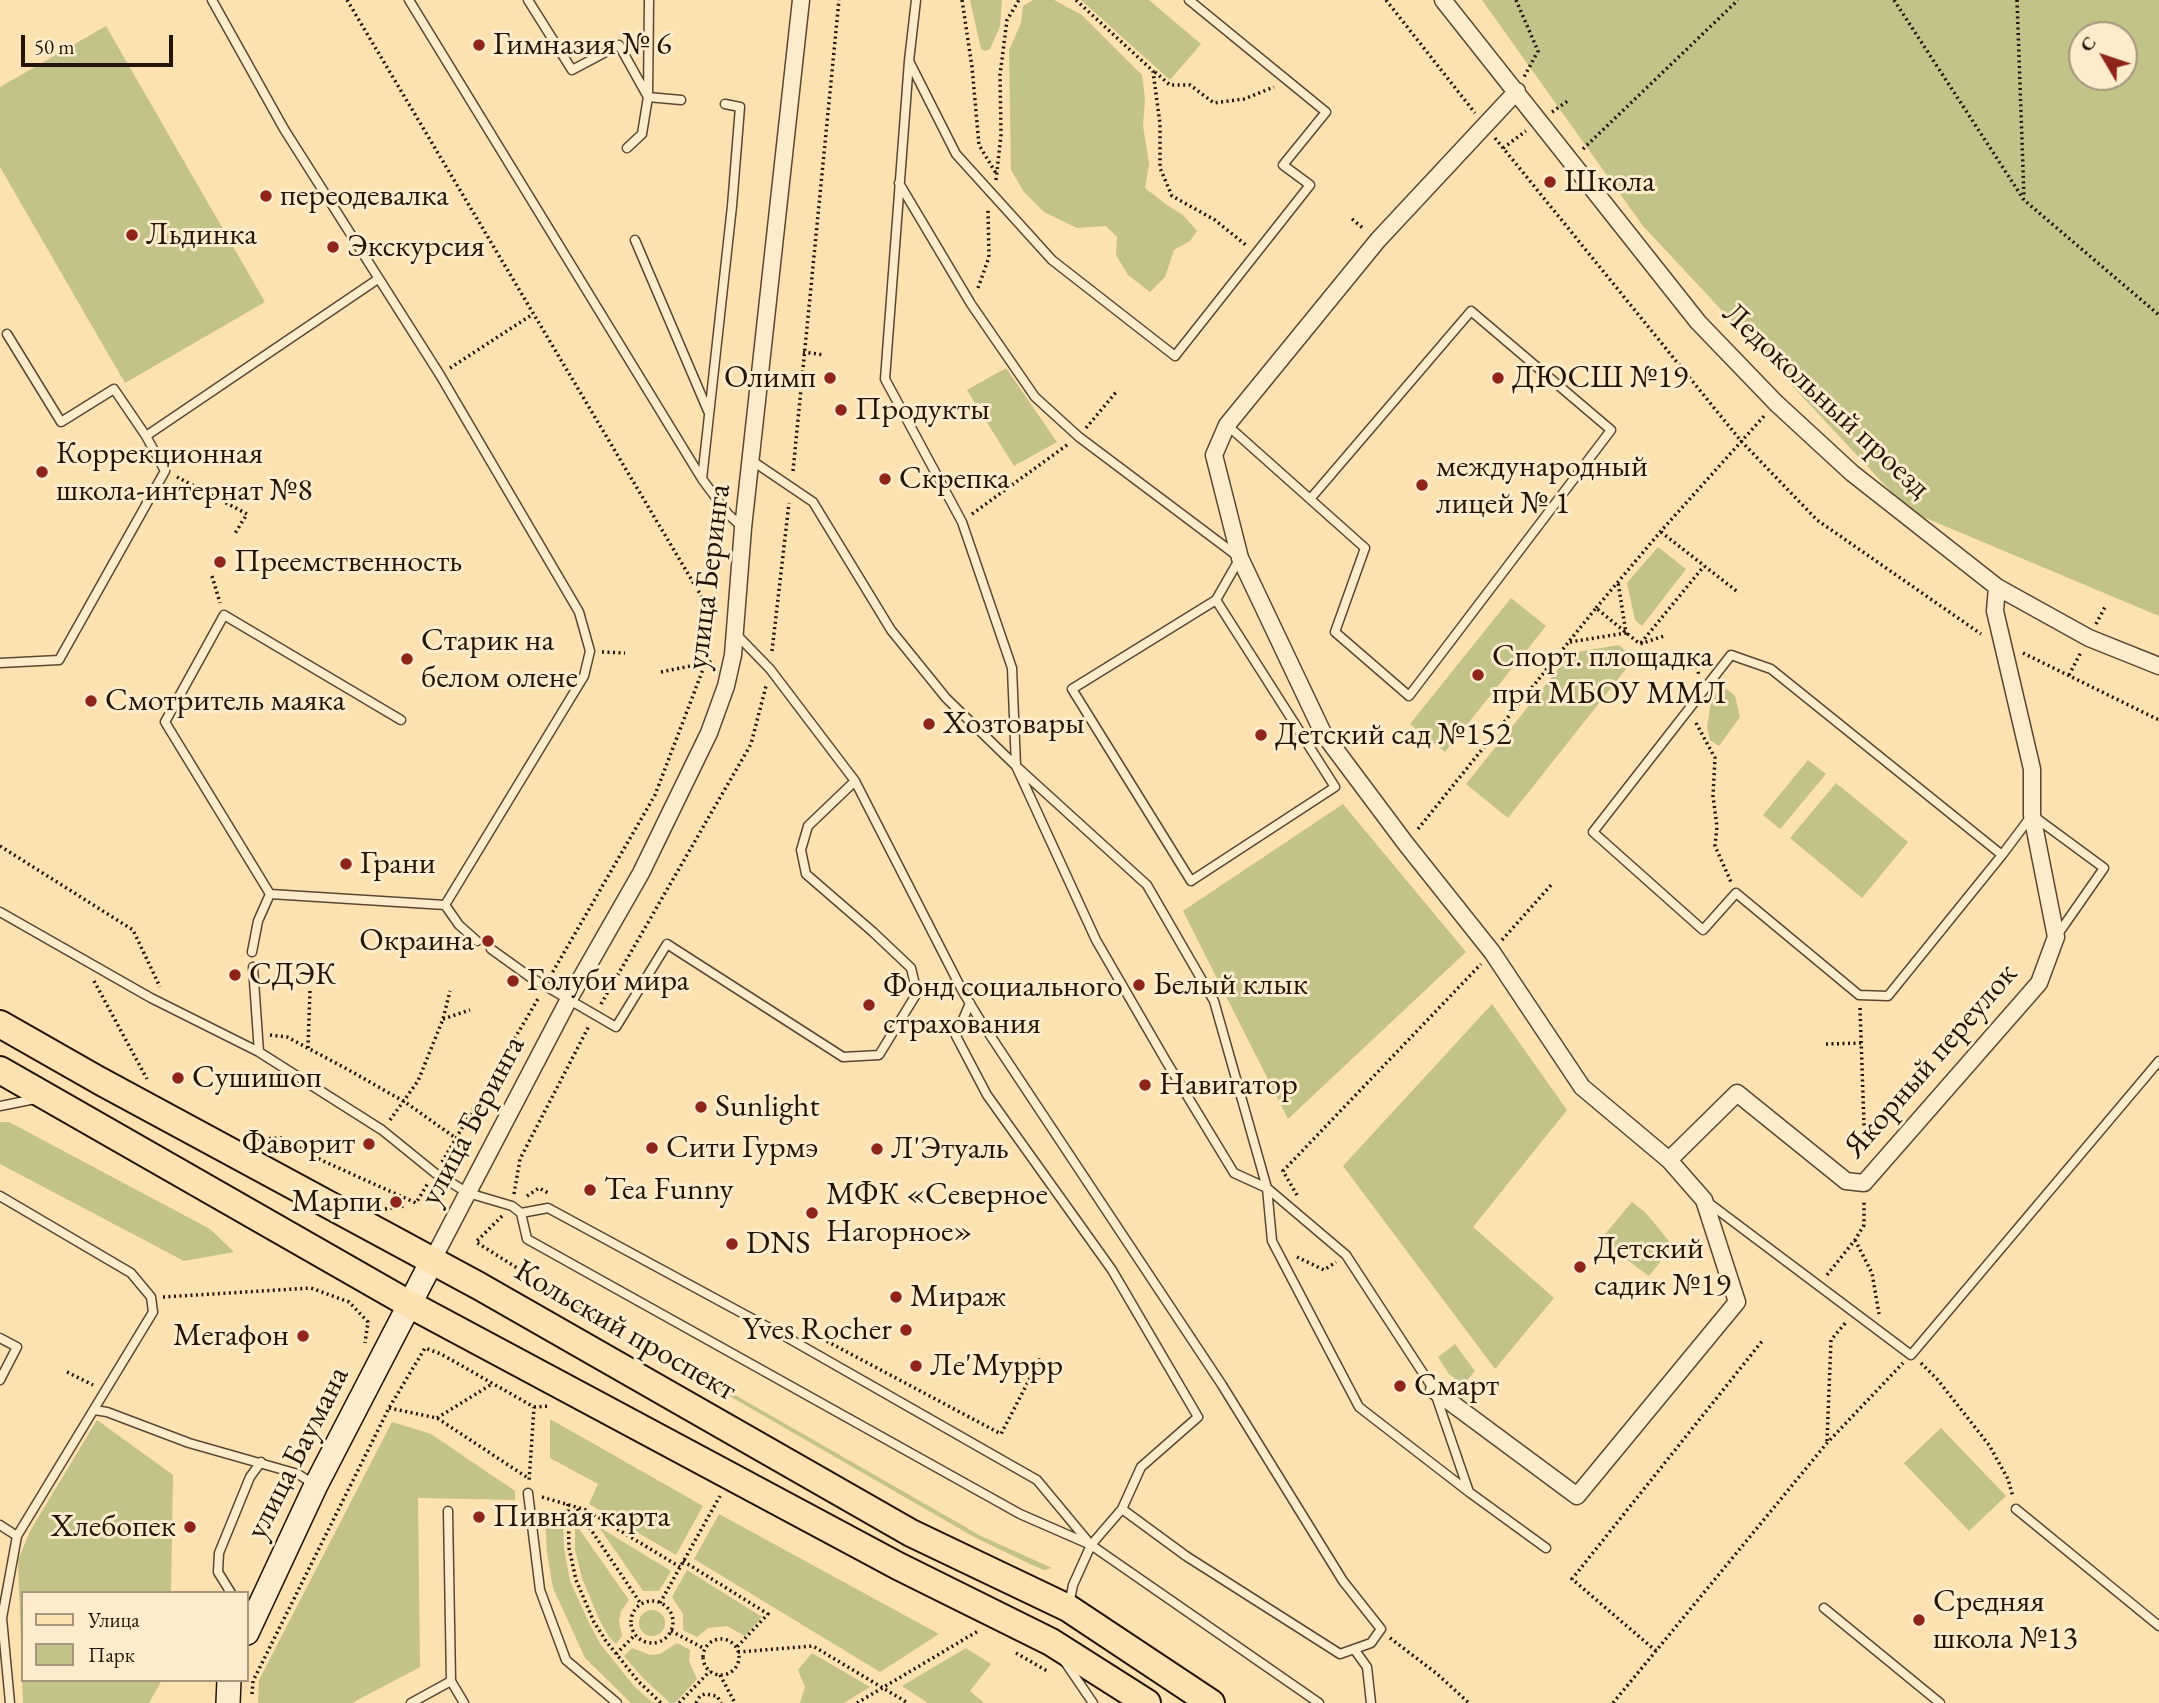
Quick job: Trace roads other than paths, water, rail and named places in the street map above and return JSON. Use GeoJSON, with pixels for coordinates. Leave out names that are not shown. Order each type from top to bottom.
{"type":"FeatureCollection","features":[{"type":"Feature","properties":{"kind":"main road","name":"Кольский проспект"},"geometry":{"type":"LineString","coordinates":[[0,1024],[432,1261],[911,1533],[1069,1608],[1211,1703]]}},
{"type":"Feature","properties":{"kind":"main road"},"geometry":{"type":"LineString","coordinates":[[0,1070],[409,1304],[898,1566],[1051,1642],[1147,1703]]}},
{"type":"Feature","properties":{"kind":"street","name":"улица Беринга"},"geometry":{"type":"LineString","coordinates":[[432,1261],[569,999],[641,873],[709,733],[726,686],[733,655],[743,528],[801,0]]}},
{"type":"Feature","properties":{"kind":"street","name":"Ледокольный проезд"},"geometry":{"type":"LineString","coordinates":[[1443,0],[1698,322],[1776,402],[1852,473],[1997,587],[2089,638],[2159,666]]}},
{"type":"Feature","properties":{"kind":"street"},"geometry":{"type":"LineString","coordinates":[[1434,1390],[1577,1496],[1737,1302],[1704,1200],[1669,1160],[1582,1087],[1492,952],[1406,844],[1323,733],[1240,558],[1214,454],[1227,425],[1378,240],[1517,91]]}},
{"type":"Feature","properties":{"kind":"street"},"geometry":{"type":"LineString","coordinates":[[1997,587],[1995,611],[2032,769],[2032,815],[2056,937]]}},
{"type":"Feature","properties":{"kind":"street","name":"Якорный переулок"},"geometry":{"type":"LineString","coordinates":[[1669,1160],[1737,1093],[1846,1181],[1864,1184],[2039,983],[2056,937]]}},
{"type":"Feature","properties":{"kind":"street","name":"улица Баумана"},"geometry":{"type":"LineString","coordinates":[[249,1618],[432,1261]]}},
{"type":"Feature","properties":{"kind":"street"},"geometry":{"type":"LineString","coordinates":[[228,1703],[229,1682]]}},
{"type":"Feature","properties":{"kind":"lane"},"geometry":{"type":"LineString","coordinates":[[212,0],[285,129],[440,375],[579,612],[590,651],[584,676],[446,905]]}},
{"type":"Feature","properties":{"kind":"lane"},"geometry":{"type":"LineString","coordinates":[[409,0],[702,479],[728,514],[743,528]]}},
{"type":"Feature","properties":{"kind":"lane"},"geometry":{"type":"LineString","coordinates":[[528,0],[572,70],[619,45],[648,97]]}},
{"type":"Feature","properties":{"kind":"lane"},"geometry":{"type":"LineString","coordinates":[[627,148],[642,134],[648,97],[649,0]]}},
{"type":"Feature","properties":{"kind":"lane"},"geometry":{"type":"LineString","coordinates":[[916,0],[899,182],[885,379],[961,522],[1012,668],[1016,766],[1096,940],[1234,1172],[1267,1188],[1346,1255],[1434,1390],[1468,1492]]}},
{"type":"Feature","properties":{"kind":"lane"},"geometry":{"type":"LineString","coordinates":[[909,61],[956,154],[989,191],[1052,260],[1175,356],[1310,185],[1283,165],[1326,112],[1189,0]]}},
{"type":"Feature","properties":{"kind":"lane"},"geometry":{"type":"LineString","coordinates":[[648,97],[681,100]]}},
{"type":"Feature","properties":{"kind":"lane"},"geometry":{"type":"LineString","coordinates":[[702,479],[740,107],[724,104]]}},
{"type":"Feature","properties":{"kind":"lane"},"geometry":{"type":"LineString","coordinates":[[899,182],[971,304],[1035,397],[1079,437],[1240,558],[1216,600],[1072,689],[1191,881],[1335,787],[1216,600]]}},
{"type":"Feature","properties":{"kind":"lane"},"geometry":{"type":"LineString","coordinates":[[635,240],[709,414]]}},
{"type":"Feature","properties":{"kind":"lane"},"geometry":{"type":"LineString","coordinates":[[146,436],[378,279]]}},
{"type":"Feature","properties":{"kind":"lane"},"geometry":{"type":"LineString","coordinates":[[1227,425],[1365,548],[1335,632],[1409,696],[1611,430],[1471,311],[1311,498]]}},
{"type":"Feature","properties":{"kind":"lane"},"geometry":{"type":"LineString","coordinates":[[0,663],[60,660],[165,471],[146,436],[114,389],[61,422],[7,334]]}},
{"type":"Feature","properties":{"kind":"lane"},"geometry":{"type":"LineString","coordinates":[[751,460],[813,502],[899,640],[946,698],[1016,766],[1147,885],[1214,1001],[1267,1188],[1272,1241],[1359,1407],[1468,1492],[1546,1548]]}},
{"type":"Feature","properties":{"kind":"lane"},"geometry":{"type":"LineString","coordinates":[[270,894],[165,722],[224,615],[401,720]]}},
{"type":"Feature","properties":{"kind":"lane"},"geometry":{"type":"LineString","coordinates":[[735,633],[770,669],[855,781],[970,1003],[1222,1385],[1343,1581],[1381,1629],[1371,1643],[1340,1654],[1186,1556],[1122,1509]]}},
{"type":"Feature","properties":{"kind":"lane"},"geometry":{"type":"LineString","coordinates":[[2002,855],[1770,669],[1731,655],[1593,832],[1703,930],[1736,893],[1859,995],[1888,996],[2002,855],[2032,815],[2104,868],[2056,937]]}},
{"type":"Feature","properties":{"kind":"lane"},"geometry":{"type":"LineString","coordinates":[[491,949],[530,977],[616,1027],[667,944],[843,1057],[879,1055],[917,993],[911,968],[806,874],[801,850],[808,826],[855,781]]}},
{"type":"Feature","properties":{"kind":"lane"},"geometry":{"type":"LineString","coordinates":[[270,894],[446,905]]}},
{"type":"Feature","properties":{"kind":"lane"},"geometry":{"type":"LineString","coordinates":[[252,952],[257,921],[270,894]]}},
{"type":"Feature","properties":{"kind":"lane"},"geometry":{"type":"LineString","coordinates":[[446,905],[459,925],[477,941]]}},
{"type":"Feature","properties":{"kind":"lane"},"geometry":{"type":"LineString","coordinates":[[0,912],[151,998],[259,1052],[383,1130],[435,1172],[468,1193],[512,1206],[521,1213],[527,1239],[818,1404],[1020,1514],[1091,1545],[1319,1703]]}},
{"type":"Feature","properties":{"kind":"lane"},"geometry":{"type":"LineString","coordinates":[[253,967],[259,1052]]}},
{"type":"Feature","properties":{"kind":"lane"},"geometry":{"type":"LineString","coordinates":[[970,1003],[956,1036],[987,1095],[1112,1270],[1198,1417],[1141,1467],[1122,1509],[1091,1545],[1073,1585],[1069,1608]]}},
{"type":"Feature","properties":{"kind":"lane"},"geometry":{"type":"LineString","coordinates":[[1704,1200],[1910,1355],[2159,1061]]}},
{"type":"Feature","properties":{"kind":"lane"},"geometry":{"type":"LineString","coordinates":[[0,1106],[49,1097]]}},
{"type":"Feature","properties":{"kind":"lane"},"geometry":{"type":"LineString","coordinates":[[0,1196],[131,1273],[151,1297],[153,1312],[17,1536],[2,1618],[10,1703]]}},
{"type":"Feature","properties":{"kind":"lane"},"geometry":{"type":"LineString","coordinates":[[521,1213],[548,1208],[811,1351],[1037,1480],[1091,1545]]}},
{"type":"Feature","properties":{"kind":"lane"},"geometry":{"type":"LineString","coordinates":[[0,1338],[17,1347],[0,1380]]}},
{"type":"Feature","properties":{"kind":"lane"},"geometry":{"type":"LineString","coordinates":[[93,1409],[189,1443],[298,1474],[316,1485]]}},
{"type":"Feature","properties":{"kind":"lane"},"geometry":{"type":"LineString","coordinates":[[230,1591],[218,1572],[219,1553],[250,1477],[261,1462]]}},
{"type":"Feature","properties":{"kind":"lane"},"geometry":{"type":"LineString","coordinates":[[528,1493],[540,1590],[566,1660],[617,1703]]}},
{"type":"Feature","properties":{"kind":"lane"},"geometry":{"type":"LineString","coordinates":[[2016,1509],[2159,1626]]}},
{"type":"Feature","properties":{"kind":"lane"},"geometry":{"type":"LineString","coordinates":[[447,1511],[451,1681],[464,1703]]}},
{"type":"Feature","properties":{"kind":"lane"},"geometry":{"type":"LineString","coordinates":[[0,1525],[17,1536]]}},
{"type":"Feature","properties":{"kind":"lane"},"geometry":{"type":"LineString","coordinates":[[1824,1608],[1940,1703]]}},
{"type":"Feature","properties":{"kind":"lane"},"geometry":{"type":"LineString","coordinates":[[1051,1642],[1093,1703]]}},
{"type":"Feature","properties":{"kind":"lane"},"geometry":{"type":"LineString","coordinates":[[1354,1649],[1367,1667],[1371,1703]]}},
{"type":"Feature","properties":{"kind":"lane"},"geometry":{"type":"LineString","coordinates":[[411,1703],[451,1681]]}},
{"type":"Feature","properties":{"kind":"place","name":"Гимназия № 6"},"geometry":{"type":"Point","coordinates":[479,45]}},
{"type":"Feature","properties":{"kind":"place","name":"Школа"},"geometry":{"type":"Point","coordinates":[1550,182]}},
{"type":"Feature","properties":{"kind":"place","name":"переодевалка"},"geometry":{"type":"Point","coordinates":[266,196]}},
{"type":"Feature","properties":{"kind":"place","name":"Льдинка"},"geometry":{"type":"Point","coordinates":[132,235]}},
{"type":"Feature","properties":{"kind":"place","name":"Экскурсия"},"geometry":{"type":"Point","coordinates":[333,247]}},
{"type":"Feature","properties":{"kind":"place","name":"Олимп"},"geometry":{"type":"Point","coordinates":[830,378]}},
{"type":"Feature","properties":{"kind":"place","name":"ДЮСШ №19"},"geometry":{"type":"Point","coordinates":[1498,378]}},
{"type":"Feature","properties":{"kind":"place","name":"Продукты"},"geometry":{"type":"Point","coordinates":[841,410]}},
{"type":"Feature","properties":{"kind":"place","name":"Коррекционная школа-интернат №8"},"geometry":{"type":"Point","coordinates":[42,472]}},
{"type":"Feature","properties":{"kind":"place","name":"Скрепка"},"geometry":{"type":"Point","coordinates":[885,479]}},
{"type":"Feature","properties":{"kind":"place","name":"международный лицей № 1"},"geometry":{"type":"Point","coordinates":[1422,485]}},
{"type":"Feature","properties":{"kind":"place","name":"Преемственность"},"geometry":{"type":"Point","coordinates":[220,562]}},
{"type":"Feature","properties":{"kind":"place","name":"Старик на белом олене"},"geometry":{"type":"Point","coordinates":[407,659]}},
{"type":"Feature","properties":{"kind":"place","name":"Спорт. площадка при МБОУ ММЛ"},"geometry":{"type":"Point","coordinates":[1478,675]}},
{"type":"Feature","properties":{"kind":"place","name":"Смотритель маяка"},"geometry":{"type":"Point","coordinates":[91,701]}},
{"type":"Feature","properties":{"kind":"place","name":"Хозтовары"},"geometry":{"type":"Point","coordinates":[929,724]}},
{"type":"Feature","properties":{"kind":"place","name":"Детский сад №152"},"geometry":{"type":"Point","coordinates":[1261,735]}},
{"type":"Feature","properties":{"kind":"place","name":"Грани"},"geometry":{"type":"Point","coordinates":[346,864]}},
{"type":"Feature","properties":{"kind":"place","name":"Окраина"},"geometry":{"type":"Point","coordinates":[488,941]}},
{"type":"Feature","properties":{"kind":"place","name":"СДЭК"},"geometry":{"type":"Point","coordinates":[235,975]}},
{"type":"Feature","properties":{"kind":"place","name":"Голуби мира"},"geometry":{"type":"Point","coordinates":[513,981]}},
{"type":"Feature","properties":{"kind":"place","name":"Белый клык"},"geometry":{"type":"Point","coordinates":[1139,985]}},
{"type":"Feature","properties":{"kind":"place","name":"Фонд социального страхования"},"geometry":{"type":"Point","coordinates":[869,1005]}},
{"type":"Feature","properties":{"kind":"place","name":"Сушишоп"},"geometry":{"type":"Point","coordinates":[178,1078]}},
{"type":"Feature","properties":{"kind":"place","name":"Навигатор"},"geometry":{"type":"Point","coordinates":[1145,1085]}},
{"type":"Feature","properties":{"kind":"place","name":"Sunlight"},"geometry":{"type":"Point","coordinates":[701,1107]}},
{"type":"Feature","properties":{"kind":"place","name":"Фаворит"},"geometry":{"type":"Point","coordinates":[369,1144]}},
{"type":"Feature","properties":{"kind":"place","name":"Сити Гурмэ"},"geometry":{"type":"Point","coordinates":[652,1148]}},
{"type":"Feature","properties":{"kind":"place","name":"Л'Этуаль"},"geometry":{"type":"Point","coordinates":[877,1149]}},
{"type":"Feature","properties":{"kind":"place","name":"Tea Funny"},"geometry":{"type":"Point","coordinates":[590,1190]}},
{"type":"Feature","properties":{"kind":"place","name":"Марпи"},"geometry":{"type":"Point","coordinates":[396,1202]}},
{"type":"Feature","properties":{"kind":"place","name":"МФК «Северное Нагорное»"},"geometry":{"type":"Point","coordinates":[812,1213]}},
{"type":"Feature","properties":{"kind":"place","name":"DNS"},"geometry":{"type":"Point","coordinates":[732,1244]}},
{"type":"Feature","properties":{"kind":"place","name":"Детский садик №19"},"geometry":{"type":"Point","coordinates":[1580,1267]}},
{"type":"Feature","properties":{"kind":"place","name":"Мираж"},"geometry":{"type":"Point","coordinates":[896,1297]}},
{"type":"Feature","properties":{"kind":"place","name":"Yves Rocher"},"geometry":{"type":"Point","coordinates":[906,1330]}},
{"type":"Feature","properties":{"kind":"place","name":"Мегафон"},"geometry":{"type":"Point","coordinates":[303,1336]}},
{"type":"Feature","properties":{"kind":"place","name":"Ле'Муррр"},"geometry":{"type":"Point","coordinates":[916,1366]}},
{"type":"Feature","properties":{"kind":"place","name":"Смарт"},"geometry":{"type":"Point","coordinates":[1400,1386]}},
{"type":"Feature","properties":{"kind":"place","name":"Пивная карта"},"geometry":{"type":"Point","coordinates":[479,1517]}},
{"type":"Feature","properties":{"kind":"place","name":"Хлебопек"},"geometry":{"type":"Point","coordinates":[190,1527]}},
{"type":"Feature","properties":{"kind":"place","name":"Средняя школа №13"},"geometry":{"type":"Point","coordinates":[1919,1620]}}]}
